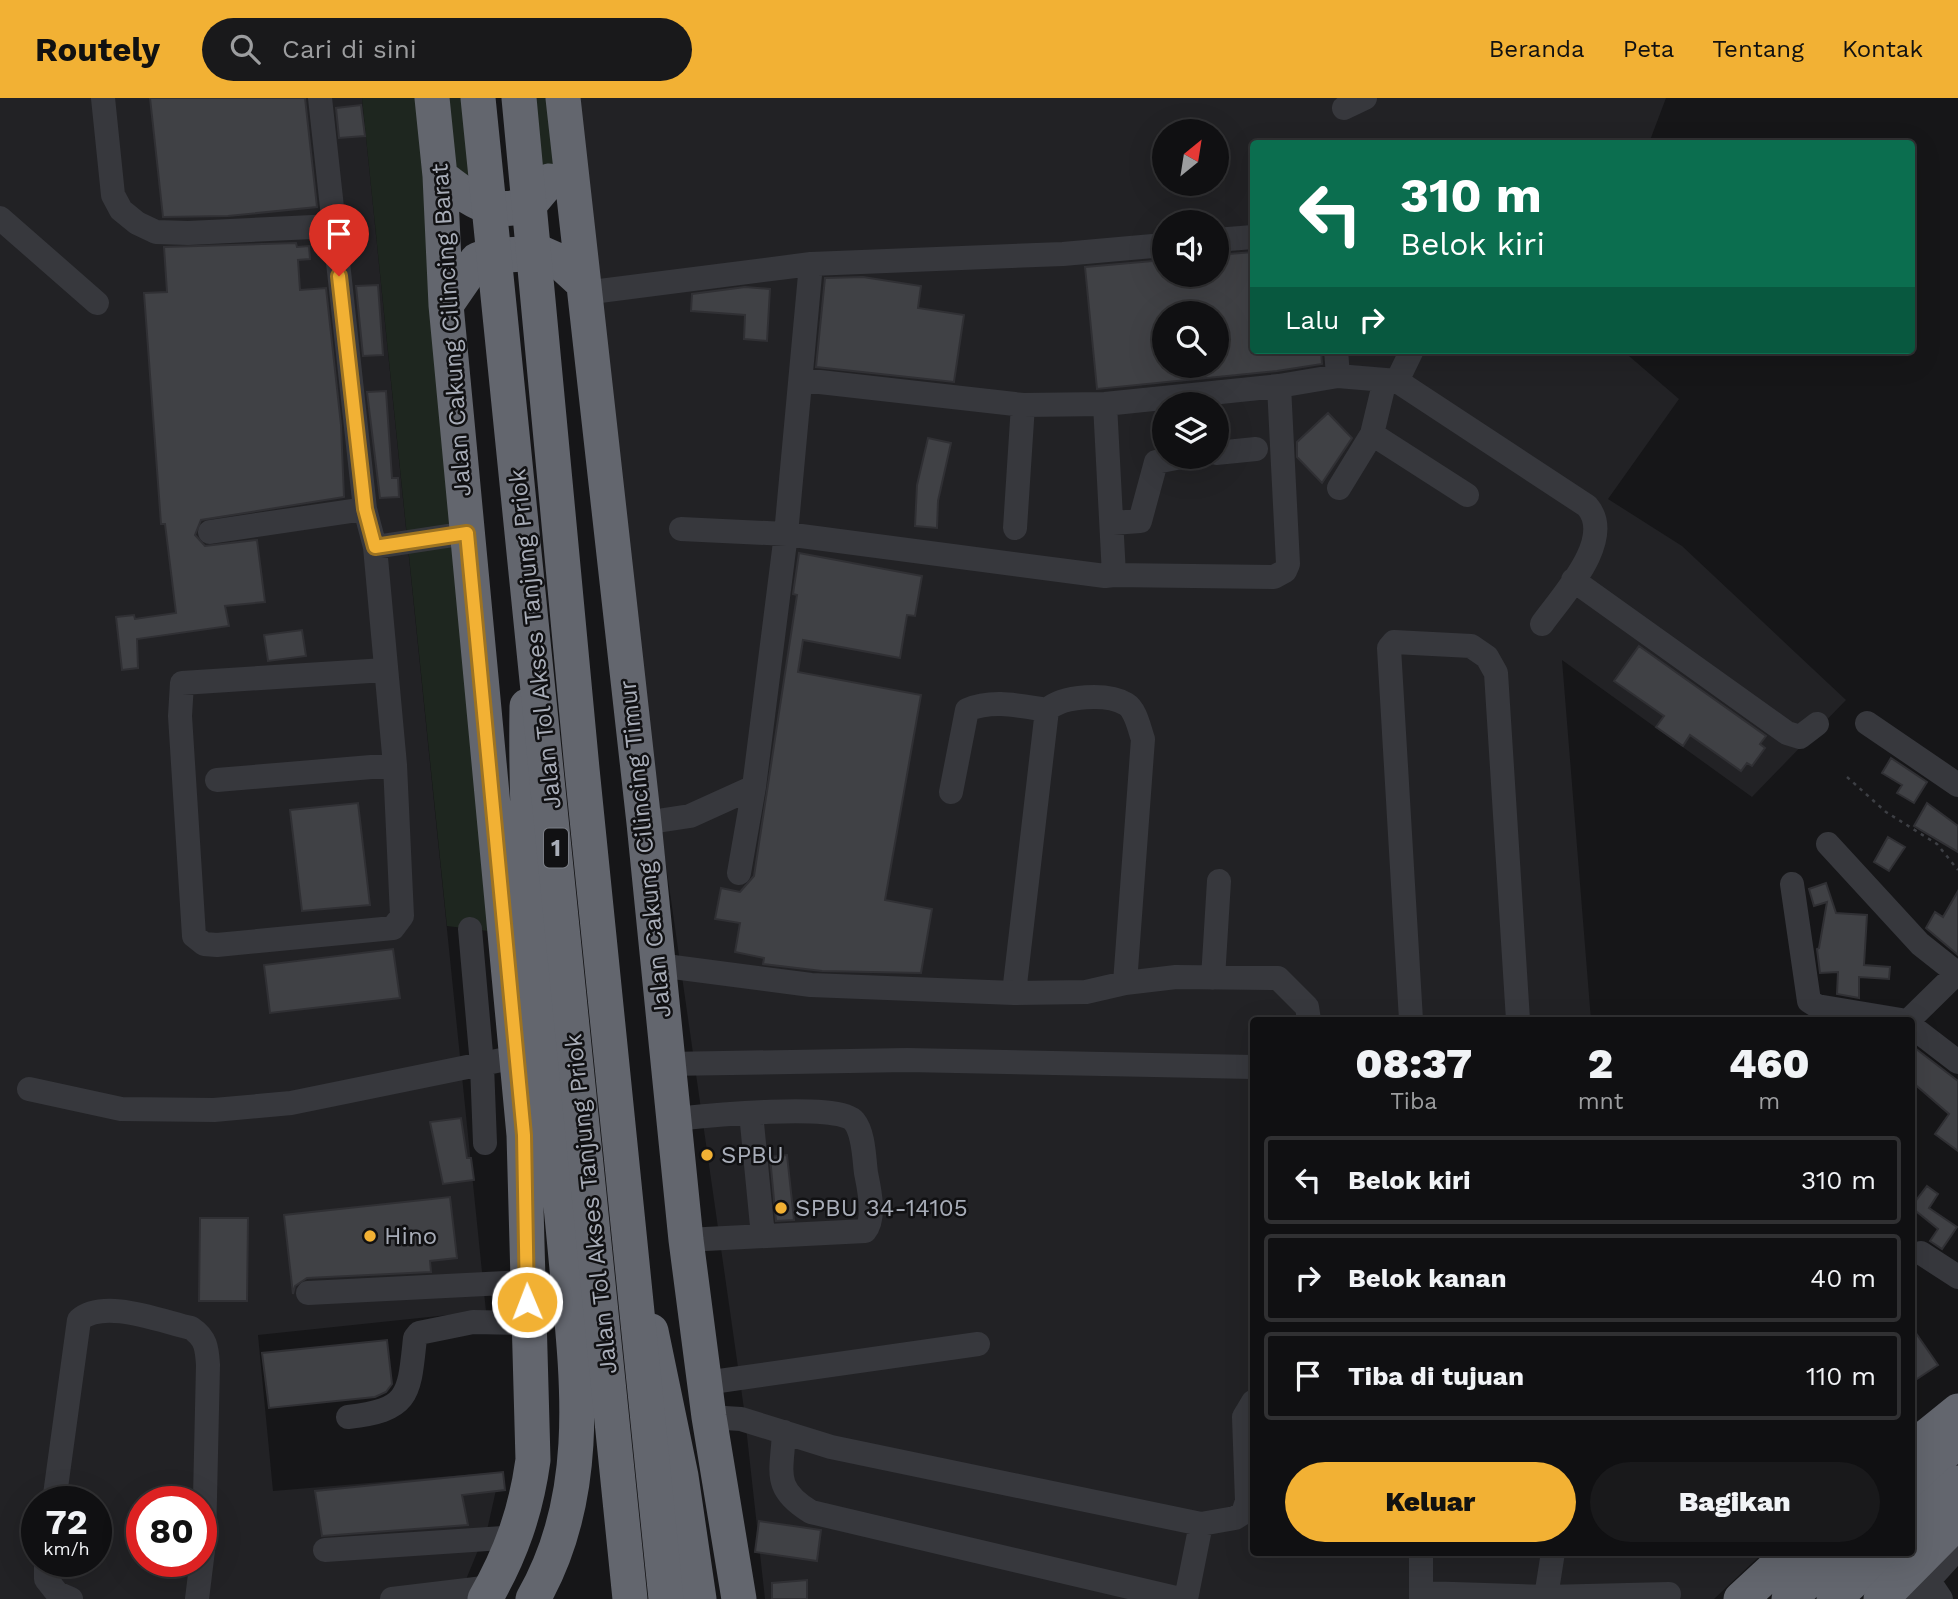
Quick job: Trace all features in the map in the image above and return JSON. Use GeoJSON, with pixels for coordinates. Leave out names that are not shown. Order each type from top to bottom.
{"type":"FeatureCollection","features":[{"type":"Feature","properties":{"kind":"highway","name":"Jalan Cakung Cilincing Barat"},"geometry":{"type":"LineString","coordinates":[[432,98],[440,176],[446,305],[526,1175],[533,1460],[529,1488],[516,1537],[488,1593]]}},
{"type":"Feature","properties":{"kind":"highway","name":"Jalan Tol Akses Tanjung Priok"},"geometry":{"type":"LineString","coordinates":[[478,98],[530,583],[630,1599]]}},
{"type":"Feature","properties":{"kind":"highway","name":"Jalan Tol Akses Tanjung Priok"},"geometry":{"type":"LineString","coordinates":[[519,98],[582,769],[666,1599]]}},
{"type":"Feature","properties":{"kind":"highway","name":"Jalan Cakung Cilincing Timur"},"geometry":{"type":"LineString","coordinates":[[563,98],[644,823],[666,1064],[675,1119],[686,1240],[709,1417],[739,1599]]}},
{"type":"Feature","properties":{"kind":"highway"},"geometry":{"type":"LineString","coordinates":[[440,176],[467,197],[489,208],[521,207],[536,200],[568,156]]}},
{"type":"Feature","properties":{"kind":"highway"},"geometry":{"type":"LineString","coordinates":[[446,305],[477,260],[488,256],[541,253],[558,261],[583,288]]}},
{"type":"Feature","properties":{"kind":"highway"},"geometry":{"type":"LineString","coordinates":[[530,583],[526,730],[532,883],[575,1348],[579,1427],[569,1509],[556,1550],[533,1599]]}},
{"type":"Feature","properties":{"kind":"highway"},"geometry":{"type":"LineString","coordinates":[[631,1246],[681,1476],[699,1599]]}},
{"type":"Feature","properties":{"kind":"highway"},"geometry":{"type":"LineString","coordinates":[[1915,1446],[1958,1411]]}},
{"type":"Feature","properties":{"kind":"highway"},"geometry":{"type":"LineString","coordinates":[[1915,1480],[1958,1440]]}},
{"type":"Feature","properties":{"kind":"highway"},"geometry":{"type":"LineString","coordinates":[[1915,1523],[1958,1483]]}},
{"type":"Feature","properties":{"kind":"highway"},"geometry":{"type":"LineString","coordinates":[[1881,1599],[1958,1521]]}},
{"type":"Feature","properties":{"kind":"highway"},"geometry":{"type":"LineString","coordinates":[[1741,1599],[1788,1556]]}},
{"type":"Feature","properties":{"kind":"highway"},"geometry":{"type":"LineString","coordinates":[[1789,1599],[1835,1556]]}},
{"type":"Feature","properties":{"kind":"highway"},"geometry":{"type":"LineString","coordinates":[[1835,1599],[1880,1556]]}},
{"type":"Feature","properties":{"kind":"street"},"geometry":{"type":"LineString","coordinates":[[103,98],[113,195],[121,210],[137,223],[156,232],[188,233],[334,226]]}},
{"type":"Feature","properties":{"kind":"street"},"geometry":{"type":"LineString","coordinates":[[320,98],[365,509],[375,547],[395,765],[402,916],[400,923],[393,928],[218,945],[204,944],[194,936],[180,716],[182,683],[386,670]]}},
{"type":"Feature","properties":{"kind":"street"},"geometry":{"type":"LineString","coordinates":[[0,218],[97,303]]}},
{"type":"Feature","properties":{"kind":"street"},"geometry":{"type":"LineString","coordinates":[[1229,239],[1250,237]]}},
{"type":"Feature","properties":{"kind":"street"},"geometry":{"type":"LineString","coordinates":[[583,288],[811,264],[1063,254],[1152,246]]}},
{"type":"Feature","properties":{"kind":"street"},"geometry":{"type":"LineString","coordinates":[[739,873],[754,787],[786,534],[811,264]]}},
{"type":"Feature","properties":{"kind":"street"},"geometry":{"type":"LineString","coordinates":[[1336,354],[1338,376]]}},
{"type":"Feature","properties":{"kind":"street"},"geometry":{"type":"LineString","coordinates":[[1339,488],[1372,434],[1391,380],[1409,354]]}},
{"type":"Feature","properties":{"kind":"street"},"geometry":{"type":"LineString","coordinates":[[802,380],[1023,405],[1105,404],[1279,386],[1338,376],[1391,380],[1587,506],[1596,516],[1597,532],[1590,555],[1542,624]]}},
{"type":"Feature","properties":{"kind":"street"},"geometry":{"type":"LineString","coordinates":[[681,529],[786,534],[1105,576],[1274,577],[1284,571],[1288,564],[1279,386]]}},
{"type":"Feature","properties":{"kind":"street"},"geometry":{"type":"LineString","coordinates":[[1105,404],[1114,575]]}},
{"type":"Feature","properties":{"kind":"street"},"geometry":{"type":"LineString","coordinates":[[1015,528],[1023,405]]}},
{"type":"Feature","properties":{"kind":"street"},"geometry":{"type":"LineString","coordinates":[[1372,434],[1467,495]]}},
{"type":"Feature","properties":{"kind":"street"},"geometry":{"type":"LineString","coordinates":[[1229,452],[1256,449]]}},
{"type":"Feature","properties":{"kind":"street"},"geometry":{"type":"LineString","coordinates":[[1113,523],[1140,521],[1154,469]]}},
{"type":"Feature","properties":{"kind":"street"},"geometry":{"type":"LineString","coordinates":[[210,532],[365,509]]}},
{"type":"Feature","properties":{"kind":"street"},"geometry":{"type":"LineString","coordinates":[[375,547],[467,533]]}},
{"type":"Feature","properties":{"kind":"street"},"geometry":{"type":"LineString","coordinates":[[1573,580],[1793,737],[1800,737],[1816,724]]}},
{"type":"Feature","properties":{"kind":"street"},"geometry":{"type":"LineString","coordinates":[[1411,1017],[1389,649],[1394,642],[1471,646],[1487,657],[1496,673],[1518,1017]]}},
{"type":"Feature","properties":{"kind":"street"},"geometry":{"type":"LineString","coordinates":[[1014,993],[1048,710],[1056,701],[1078,696],[1125,703],[1133,711],[1143,739],[1125,983]]}},
{"type":"Feature","properties":{"kind":"street"},"geometry":{"type":"LineString","coordinates":[[951,792],[967,710],[979,705],[1002,704],[1048,710]]}},
{"type":"Feature","properties":{"kind":"street"},"geometry":{"type":"LineString","coordinates":[[1867,723],[1958,785]]}},
{"type":"Feature","properties":{"kind":"street"},"geometry":{"type":"LineString","coordinates":[[217,780],[395,765]]}},
{"type":"Feature","properties":{"kind":"street"},"geometry":{"type":"LineString","coordinates":[[644,823],[690,816],[754,787]]}},
{"type":"Feature","properties":{"kind":"street"},"geometry":{"type":"LineString","coordinates":[[1828,844],[1920,944],[1958,974],[1912,1017]]}},
{"type":"Feature","properties":{"kind":"street"},"geometry":{"type":"LineString","coordinates":[[1213,978],[1219,881]]}},
{"type":"Feature","properties":{"kind":"street"},"geometry":{"type":"LineString","coordinates":[[1792,884],[1809,1001],[1817,1006],[1883,1017]]}},
{"type":"Feature","properties":{"kind":"street"},"geometry":{"type":"LineString","coordinates":[[470,929],[482,1065],[485,1143]]}},
{"type":"Feature","properties":{"kind":"street"},"geometry":{"type":"LineString","coordinates":[[657,965],[810,985],[1014,993],[1086,992],[1125,983],[1176,977],[1278,978],[1307,1007],[1309,1017]]}},
{"type":"Feature","properties":{"kind":"street"},"geometry":{"type":"LineString","coordinates":[[1915,1029],[1958,1062]]}},
{"type":"Feature","properties":{"kind":"street"},"geometry":{"type":"LineString","coordinates":[[29,1089],[121,1109],[214,1110],[291,1103],[516,1057]]}},
{"type":"Feature","properties":{"kind":"street"},"geometry":{"type":"LineString","coordinates":[[666,1064],[907,1060],[1250,1067]]}},
{"type":"Feature","properties":{"kind":"street"},"geometry":{"type":"LineString","coordinates":[[675,1119],[751,1113],[843,1112],[855,1122],[861,1138],[870,1194],[870,1223],[866,1231],[686,1240]]}},
{"type":"Feature","properties":{"kind":"street"},"geometry":{"type":"LineString","coordinates":[[751,1113],[763,1236]]}},
{"type":"Feature","properties":{"kind":"street"},"geometry":{"type":"LineString","coordinates":[[1921,1253],[1958,1277]]}},
{"type":"Feature","properties":{"kind":"street"},"geometry":{"type":"LineString","coordinates":[[308,1293],[472,1287],[527,1282]]}},
{"type":"Feature","properties":{"kind":"street"},"geometry":{"type":"LineString","coordinates":[[56,1486],[79,1320],[89,1311],[108,1309],[191,1328],[200,1334],[207,1345],[208,1365],[204,1542],[197,1599]]}},
{"type":"Feature","properties":{"kind":"street"},"geometry":{"type":"LineString","coordinates":[[348,1417],[373,1414],[403,1398],[409,1386],[415,1338],[419,1333],[473,1322],[528,1323]]}},
{"type":"Feature","properties":{"kind":"street"},"geometry":{"type":"LineString","coordinates":[[705,1383],[978,1344]]}},
{"type":"Feature","properties":{"kind":"street"},"geometry":{"type":"LineString","coordinates":[[709,1417],[741,1419],[831,1447],[1201,1524],[1235,1518],[1243,1513],[1247,1501],[1244,1418],[1250,1407]]}},
{"type":"Feature","properties":{"kind":"street"},"geometry":{"type":"LineString","coordinates":[[784,1432],[782,1485],[793,1500],[811,1512],[1180,1599]]}},
{"type":"Feature","properties":{"kind":"street"},"geometry":{"type":"LineString","coordinates":[[1915,1515],[1928,1593]]}},
{"type":"Feature","properties":{"kind":"street"},"geometry":{"type":"LineString","coordinates":[[1186,1599],[1201,1524]]}},
{"type":"Feature","properties":{"kind":"street"},"geometry":{"type":"LineString","coordinates":[[326,1550],[516,1537]]}},
{"type":"Feature","properties":{"kind":"street"},"geometry":{"type":"LineString","coordinates":[[1928,1593],[1958,1548]]}},
{"type":"Feature","properties":{"kind":"street"},"geometry":{"type":"LineString","coordinates":[[1421,1556],[1421,1596],[1669,1594]]}},
{"type":"Feature","properties":{"kind":"street"},"geometry":{"type":"LineString","coordinates":[[1546,1597],[1552,1556]]}},
{"type":"Feature","properties":{"kind":"street"},"geometry":{"type":"LineString","coordinates":[[46,1577],[57,1592],[71,1599]]}},
{"type":"Feature","properties":{"kind":"street"},"geometry":{"type":"LineString","coordinates":[[392,1599],[488,1593]]}},
{"type":"Feature","properties":{"kind":"path"},"geometry":{"type":"LineString","coordinates":[[1847,778],[1886,812],[1937,844],[1958,870]]}},
{"type":"Feature","properties":{"kind":"shaded area"},"geometry":{"type":"Polygon","coordinates":[[[0,98],[362,98],[486,1311],[258,1335],[273,1491],[500,1472],[488,1526],[458,1599],[0,1599],[0,98]]]}},
{"type":"Feature","properties":{"kind":"shaded area"},"geometry":{"type":"Polygon","coordinates":[[[362,98],[480,98],[494,208],[441,177],[505,933],[447,926],[362,98]]]}},
{"type":"Feature","properties":{"kind":"shaded area"},"geometry":{"type":"Polygon","coordinates":[[[519,98],[563,98],[568,156],[536,199],[519,98]]]}},
{"type":"Feature","properties":{"kind":"shaded area"},"geometry":{"type":"Polygon","coordinates":[[[566,98],[1666,98],[1650,140],[1250,140],[1250,354],[1627,354],[1679,399],[1608,499],[1682,546],[1846,700],[1752,797],[1562,660],[1591,1017],[1250,1017],[1250,1556],[1760,1556],[1714,1599],[765,1599],[744,1409],[584,293],[566,98]]]}},
{"type":"Feature","properties":{"kind":"building"},"geometry":{"type":"Polygon","coordinates":[[[150,98],[305,98],[317,207],[228,216],[163,217],[150,98]]]}},
{"type":"Feature","properties":{"kind":"building"},"geometry":{"type":"Polygon","coordinates":[[[361,105],[365,136],[339,138],[336,108],[361,105]]]}},
{"type":"Feature","properties":{"kind":"building"},"geometry":{"type":"Polygon","coordinates":[[[296,243],[297,247],[309,246],[310,259],[298,260],[300,290],[326,288],[341,425],[344,497],[201,520],[195,535],[205,546],[257,540],[265,602],[225,606],[229,626],[137,639],[138,668],[122,670],[116,617],[134,615],[135,619],[176,613],[165,524],[161,524],[144,293],[167,292],[164,247],[296,243]]]}},
{"type":"Feature","properties":{"kind":"building"},"geometry":{"type":"Polygon","coordinates":[[[1250,252],[1250,354],[1321,354],[1322,364],[1229,376],[1229,301],[1152,301],[1152,378],[1207,378],[1097,389],[1085,267],[1152,261],[1152,287],[1229,287],[1229,254],[1250,252]]]}},
{"type":"Feature","properties":{"kind":"building"},"geometry":{"type":"Polygon","coordinates":[[[863,277],[921,286],[918,308],[964,315],[954,382],[816,367],[825,278],[863,277]]]}},
{"type":"Feature","properties":{"kind":"building"},"geometry":{"type":"Polygon","coordinates":[[[378,285],[383,355],[363,356],[356,286],[378,285]]]}},
{"type":"Feature","properties":{"kind":"building"},"geometry":{"type":"Polygon","coordinates":[[[745,287],[770,289],[767,341],[744,339],[745,315],[691,311],[692,294],[745,287]]]}},
{"type":"Feature","properties":{"kind":"building"},"geometry":{"type":"Polygon","coordinates":[[[386,391],[392,478],[398,478],[399,497],[380,498],[367,392],[386,391]]]}},
{"type":"Feature","properties":{"kind":"building"},"geometry":{"type":"Polygon","coordinates":[[[1328,413],[1352,438],[1322,483],[1297,457],[1297,442],[1328,413]]]}},
{"type":"Feature","properties":{"kind":"building"},"geometry":{"type":"Polygon","coordinates":[[[928,438],[951,443],[938,501],[937,528],[915,526],[917,485],[928,438]]]}},
{"type":"Feature","properties":{"kind":"building"},"geometry":{"type":"Polygon","coordinates":[[[799,553],[922,576],[915,616],[907,615],[900,658],[803,640],[798,672],[921,695],[885,900],[932,909],[921,973],[822,971],[763,964],[764,958],[735,952],[740,923],[715,919],[721,888],[740,892],[754,876],[797,595],[793,594],[799,553]]]}},
{"type":"Feature","properties":{"kind":"building"},"geometry":{"type":"Polygon","coordinates":[[[302,630],[306,656],[268,661],[264,635],[302,630]]]}},
{"type":"Feature","properties":{"kind":"building"},"geometry":{"type":"Polygon","coordinates":[[[1639,646],[1766,736],[1760,744],[1765,748],[1752,766],[1747,763],[1741,771],[1690,735],[1683,746],[1656,727],[1664,716],[1614,681],[1639,646]]]}},
{"type":"Feature","properties":{"kind":"building"},"geometry":{"type":"Polygon","coordinates":[[[1891,758],[1927,782],[1914,803],[1897,793],[1902,785],[1882,773],[1891,758]]]}},
{"type":"Feature","properties":{"kind":"building"},"geometry":{"type":"Polygon","coordinates":[[[358,803],[370,905],[302,911],[290,810],[358,803]]]}},
{"type":"Feature","properties":{"kind":"building"},"geometry":{"type":"Polygon","coordinates":[[[1927,803],[1958,826],[1958,852],[1914,826],[1927,803]]]}},
{"type":"Feature","properties":{"kind":"building"},"geometry":{"type":"Polygon","coordinates":[[[1888,837],[1905,847],[1889,871],[1874,862],[1888,837]]]}},
{"type":"Feature","properties":{"kind":"building"},"geometry":{"type":"Polygon","coordinates":[[[1826,883],[1836,913],[1867,915],[1864,965],[1890,967],[1889,979],[1859,977],[1859,998],[1837,994],[1838,972],[1820,973],[1817,949],[1827,902],[1814,906],[1809,889],[1826,883]]]}},
{"type":"Feature","properties":{"kind":"building"},"geometry":{"type":"Polygon","coordinates":[[[1958,891],[1958,955],[1926,928],[1935,912],[1943,917],[1958,891]]]}},
{"type":"Feature","properties":{"kind":"building"},"geometry":{"type":"Polygon","coordinates":[[[393,949],[400,998],[270,1013],[264,965],[393,949]]]}},
{"type":"Feature","properties":{"kind":"building"},"geometry":{"type":"Polygon","coordinates":[[[1915,1048],[1958,1081],[1958,1151],[1935,1134],[1949,1114],[1915,1084],[1915,1048]]]}},
{"type":"Feature","properties":{"kind":"building"},"geometry":{"type":"Polygon","coordinates":[[[461,1118],[467,1158],[471,1158],[474,1180],[443,1184],[430,1122],[461,1118]]]}},
{"type":"Feature","properties":{"kind":"building"},"geometry":{"type":"Polygon","coordinates":[[[787,1155],[794,1220],[776,1221],[770,1157],[787,1155]]]}},
{"type":"Feature","properties":{"kind":"building"},"geometry":{"type":"Polygon","coordinates":[[[1927,1186],[1938,1194],[1929,1208],[1957,1227],[1942,1249],[1930,1241],[1938,1229],[1915,1210],[1915,1202],[1927,1186]]]}},
{"type":"Feature","properties":{"kind":"building","name":"Hino"},"geometry":{"type":"Polygon","coordinates":[[[450,1197],[457,1258],[430,1261],[431,1272],[307,1278],[295,1286],[293,1294],[284,1215],[450,1197]]]}},
{"type":"Feature","properties":{"kind":"building"},"geometry":{"type":"Polygon","coordinates":[[[200,1218],[248,1218],[247,1301],[199,1301],[200,1218]]]}},
{"type":"Feature","properties":{"kind":"building"},"geometry":{"type":"Polygon","coordinates":[[[1915,1332],[1938,1365],[1915,1380],[1915,1332]]]}},
{"type":"Feature","properties":{"kind":"building"},"geometry":{"type":"Polygon","coordinates":[[[387,1340],[392,1384],[386,1392],[375,1397],[269,1408],[262,1353],[387,1340]]]}},
{"type":"Feature","properties":{"kind":"building"},"geometry":{"type":"Polygon","coordinates":[[[503,1472],[505,1490],[462,1495],[468,1525],[322,1536],[315,1491],[503,1472]]]}},
{"type":"Feature","properties":{"kind":"building"},"geometry":{"type":"Polygon","coordinates":[[[759,1521],[821,1530],[817,1561],[755,1552],[759,1521]]]}},
{"type":"Feature","properties":{"kind":"building"},"geometry":{"type":"Polygon","coordinates":[[[807,1580],[807,1599],[772,1599],[772,1583],[807,1580]]]}},
{"type":"Feature","properties":{"kind":"place","name":"SPBU"},"geometry":{"type":"Point","coordinates":[707,1155]}},
{"type":"Feature","properties":{"kind":"place","name":"SPBU 34-14105"},"geometry":{"type":"Point","coordinates":[781,1208]}},
{"type":"Feature","properties":{"kind":"place","name":"Hino"},"geometry":{"type":"Point","coordinates":[370,1236]}},
{"type":"Feature","properties":{"kind":"route"},"geometry":{"type":"LineString","coordinates":[[339,276],[365,509],[375,547],[467,533],[524,1135],[527,1302]]}}]}
